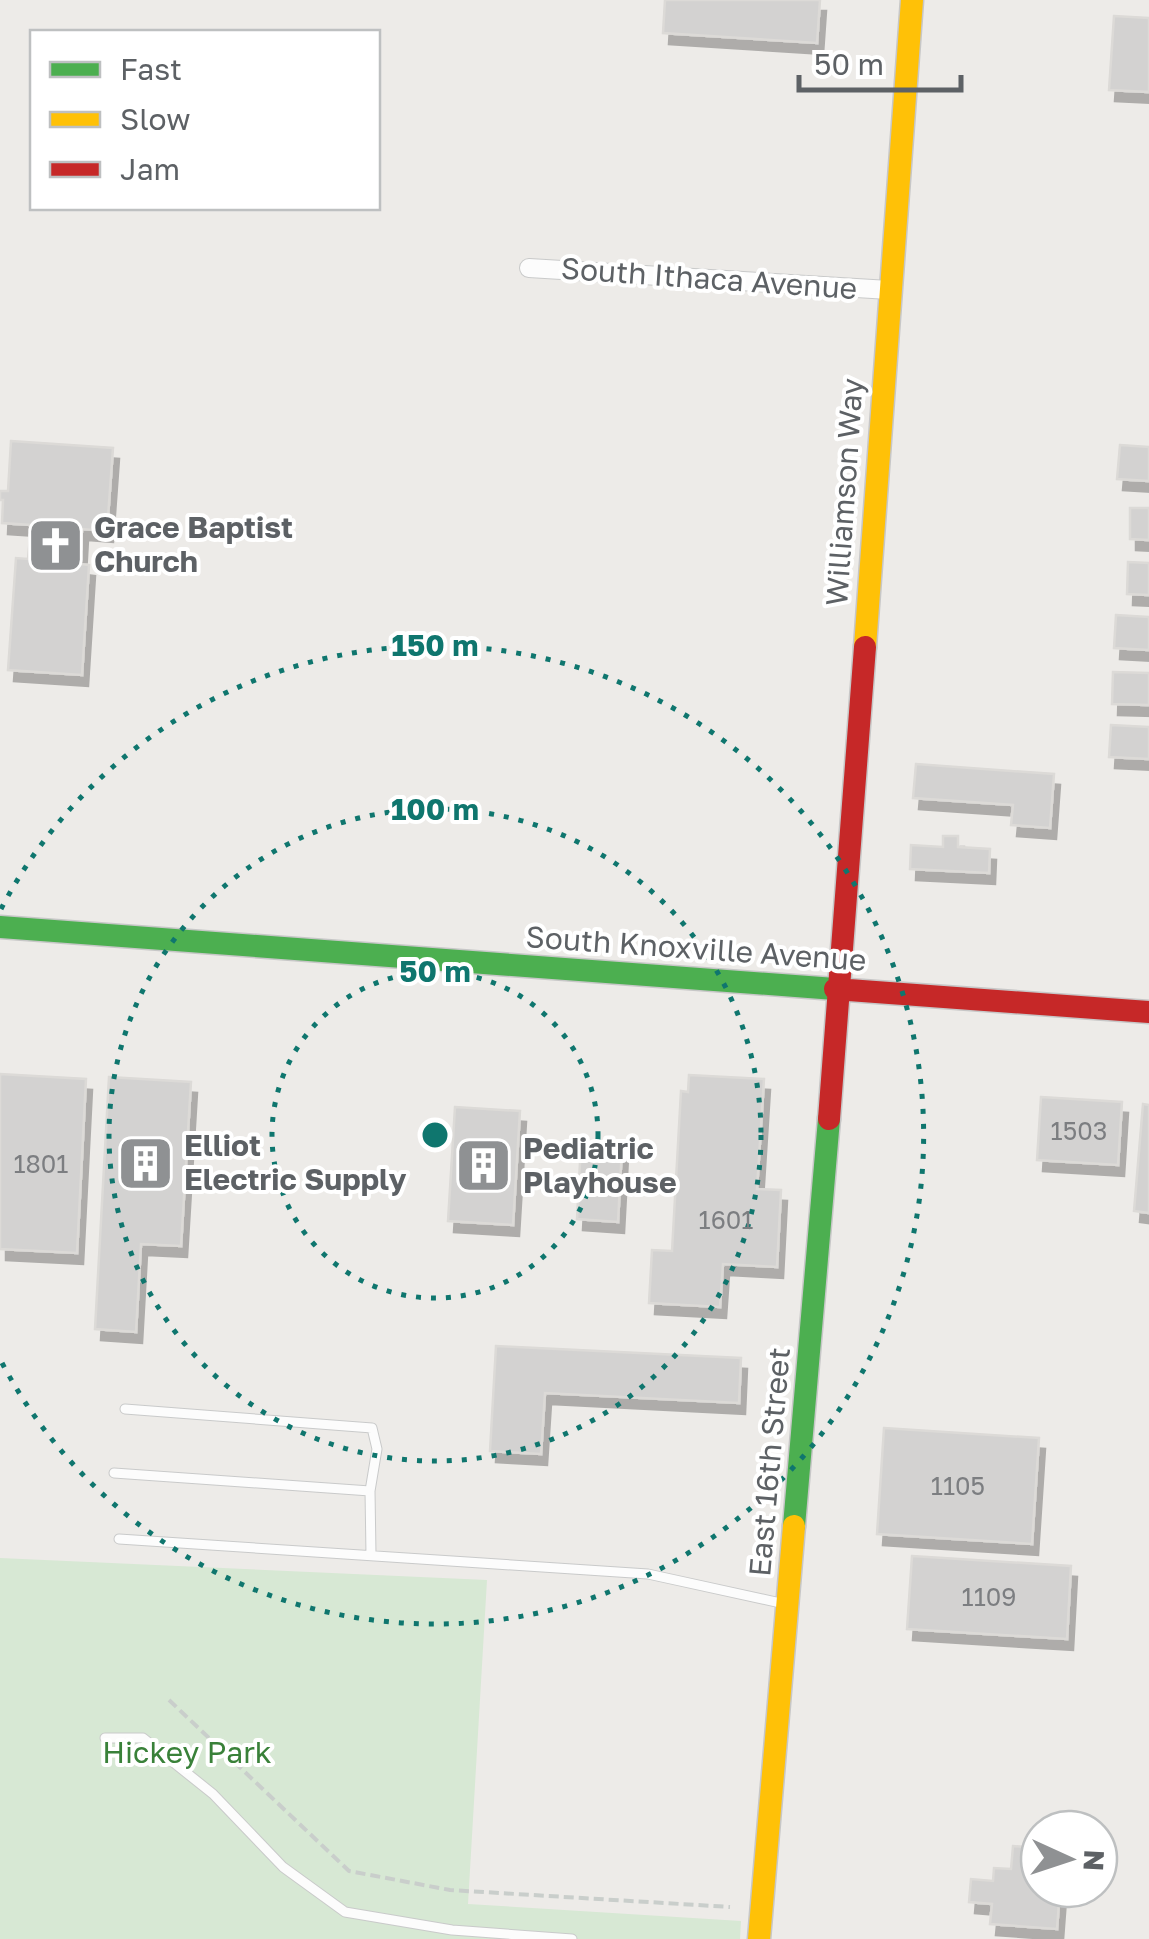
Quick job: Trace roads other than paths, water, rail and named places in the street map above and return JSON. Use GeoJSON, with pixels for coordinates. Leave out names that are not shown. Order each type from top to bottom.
{"type":"FeatureCollection","features":[{"type":"Feature","properties":{"kind":"street","name":"Williamson Way"},"geometry":{"type":"LineString","coordinates":[[840,989],[912,0]]}},
{"type":"Feature","properties":{"kind":"street","name":"South Ithaca Avenue"},"geometry":{"type":"LineString","coordinates":[[528,268],[889,290]]}},
{"type":"Feature","properties":{"kind":"street","name":"South Knoxville Avenue"},"geometry":{"type":"LineString","coordinates":[[0,927],[1149,1012]]}},
{"type":"Feature","properties":{"kind":"street","name":"East 16th Street"},"geometry":{"type":"LineString","coordinates":[[759,1939],[840,989]]}},
{"type":"Feature","properties":{"kind":"lane"},"geometry":{"type":"LineString","coordinates":[[126,1408],[372,1428],[377,1449],[370,1492],[372,1554]]}},
{"type":"Feature","properties":{"kind":"lane"},"geometry":{"type":"LineString","coordinates":[[114,1473],[370,1492]]}},
{"type":"Feature","properties":{"kind":"lane"},"geometry":{"type":"LineString","coordinates":[[118,1538],[648,1574],[788,1605]]}},
{"type":"Feature","properties":{"kind":"lane"},"geometry":{"type":"LineString","coordinates":[[105,1738],[143,1738],[214,1794],[283,1868],[345,1912],[452,1930],[572,1939]]}},
{"type":"Feature","properties":{"kind":"place","name":"Grace Baptist Church"},"geometry":{"type":"Point","coordinates":[55,545]}},
{"type":"Feature","properties":{"kind":"place","name":"Elliot Electric Supply"},"geometry":{"type":"Point","coordinates":[145,1163]}},
{"type":"Feature","properties":{"kind":"place","name":"Pediatric Playhouse"},"geometry":{"type":"Point","coordinates":[484,1166]}},
{"type":"Feature","properties":{"kind":"park label","name":"Hickey Park"},"geometry":{"type":"Point","coordinates":[187,1753]}}]}
